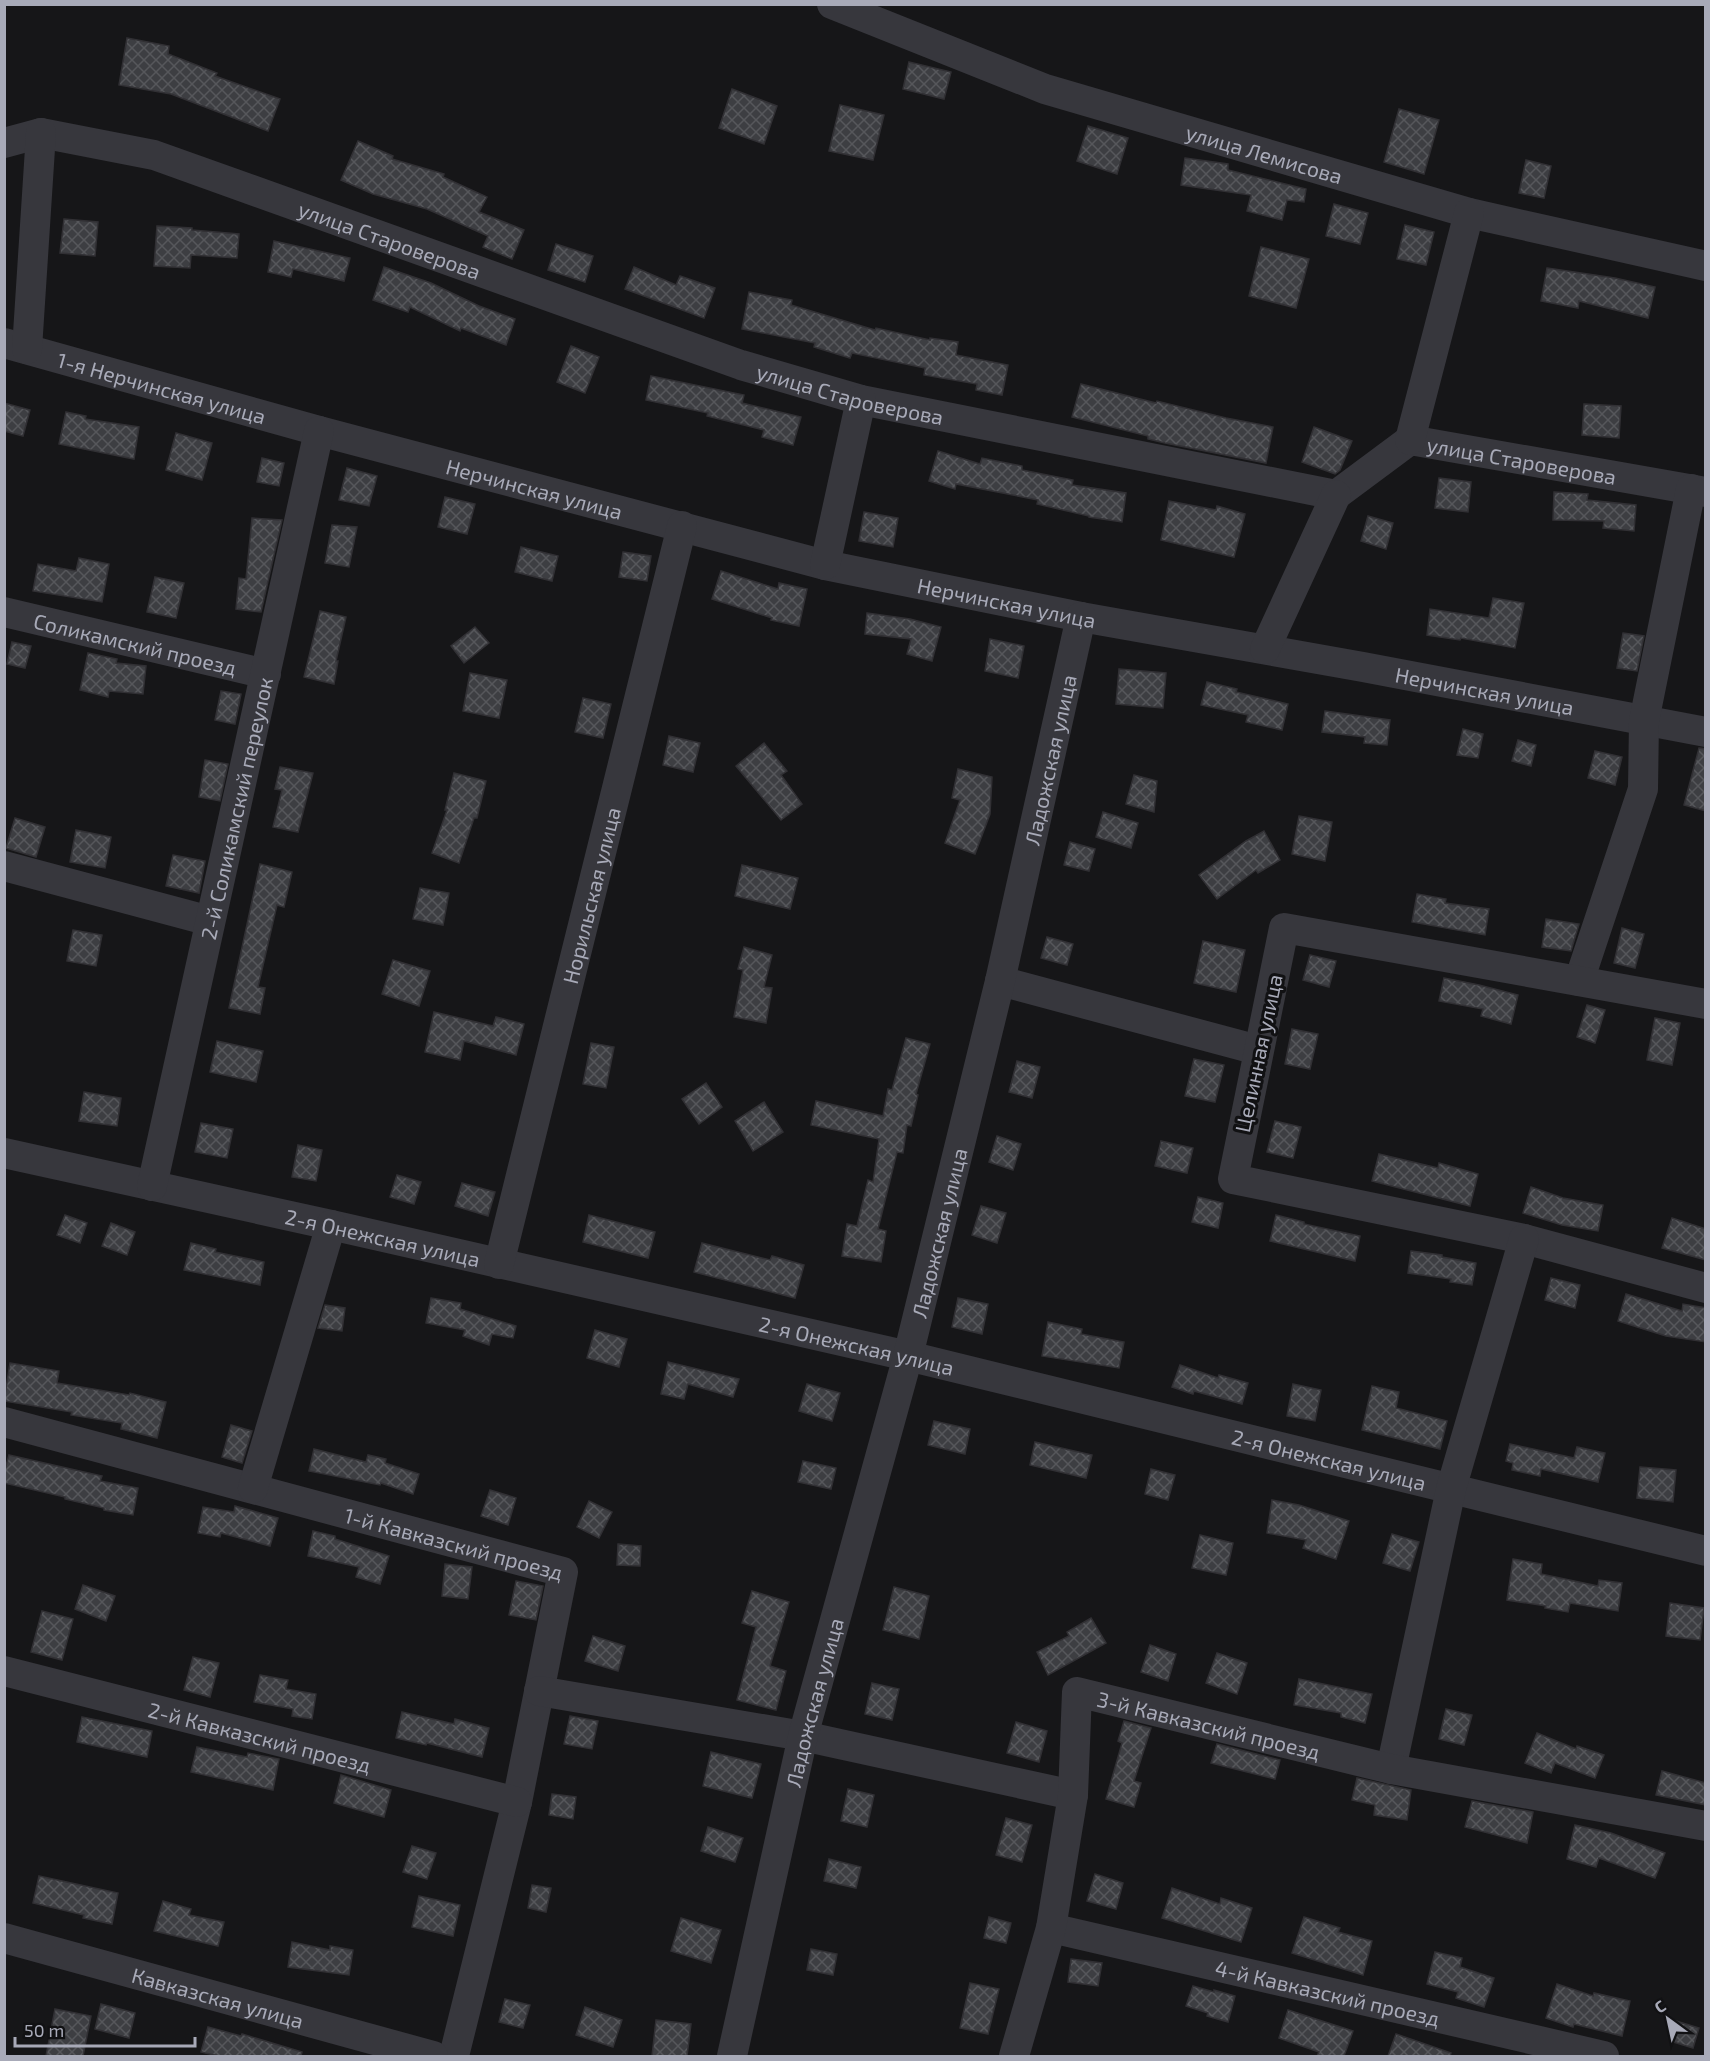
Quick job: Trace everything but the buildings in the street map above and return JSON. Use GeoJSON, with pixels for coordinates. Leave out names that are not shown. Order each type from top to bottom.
{"type":"FeatureCollection","features":[{"type":"Feature","properties":{"kind":"street","name":"улица Лемисова"},"geometry":{"type":"LineString","coordinates":[[832,4],[1045,89],[1469,213],[1706,266]]}},
{"type":"Feature","properties":{"kind":"street"},"geometry":{"type":"LineString","coordinates":[[16,346],[41,133]]}},
{"type":"Feature","properties":{"kind":"street","name":"улица Староверова"},"geometry":{"type":"LineString","coordinates":[[4,143],[41,133],[154,155],[741,365],[861,400],[1336,495],[1410,440],[1698,491]]}},
{"type":"Feature","properties":{"kind":"street"},"geometry":{"type":"LineString","coordinates":[[1410,440],[1469,213]]}},
{"type":"Feature","properties":{"kind":"street","name":"1-я Нерчинская улица"},"geometry":{"type":"LineString","coordinates":[[16,346],[319,431]]}},
{"type":"Feature","properties":{"kind":"street"},"geometry":{"type":"LineString","coordinates":[[825,565],[861,400]]}},
{"type":"Feature","properties":{"kind":"street","name":"Нерчинская улица"},"geometry":{"type":"LineString","coordinates":[[319,431],[825,565],[1081,617],[1706,732]]}},
{"type":"Feature","properties":{"kind":"street","name":"2-й Соликамский переулок"},"geometry":{"type":"LineString","coordinates":[[152,1186],[319,431]]}},
{"type":"Feature","properties":{"kind":"street"},"geometry":{"type":"LineString","coordinates":[[1698,491],[1644,721],[1643,789],[1579,981],[1706,1004]]}},
{"type":"Feature","properties":{"kind":"street"},"geometry":{"type":"LineString","coordinates":[[1264,649],[1336,495]]}},
{"type":"Feature","properties":{"kind":"street","name":"Норильская улица"},"geometry":{"type":"LineString","coordinates":[[499,1264],[682,526]]}},
{"type":"Feature","properties":{"kind":"street","name":"Соликамский проезд"},"geometry":{"type":"LineString","coordinates":[[4,612],[266,674]]}},
{"type":"Feature","properties":{"kind":"street","name":"Ладожская улица"},"geometry":{"type":"LineString","coordinates":[[732,2056],[803,1736],[908,1356],[1000,981],[1081,617]]}},
{"type":"Feature","properties":{"kind":"street"},"geometry":{"type":"LineString","coordinates":[[4,866],[210,921]]}},
{"type":"Feature","properties":{"kind":"street","name":"Целинная улица"},"geometry":{"type":"LineString","coordinates":[[1524,1239],[1233,1179],[1284,928],[1579,981]]}},
{"type":"Feature","properties":{"kind":"street"},"geometry":{"type":"LineString","coordinates":[[1000,981],[1258,1050]]}},
{"type":"Feature","properties":{"kind":"street","name":"2-я Онежская улица"},"geometry":{"type":"LineString","coordinates":[[4,1153],[908,1356],[1706,1551]]}},
{"type":"Feature","properties":{"kind":"street"},"geometry":{"type":"LineString","coordinates":[[253,1488],[331,1225]]}},
{"type":"Feature","properties":{"kind":"street"},"geometry":{"type":"LineString","coordinates":[[1391,1770],[1451,1489],[1524,1239],[1706,1288]]}},
{"type":"Feature","properties":{"kind":"street","name":"1-й Кавказский проезд"},"geometry":{"type":"LineString","coordinates":[[4,1422],[563,1572],[517,1802],[454,2056]]}},
{"type":"Feature","properties":{"kind":"street","name":"2-й Кавказский проезд"},"geometry":{"type":"LineString","coordinates":[[4,1671],[517,1802]]}},
{"type":"Feature","properties":{"kind":"street"},"geometry":{"type":"LineString","coordinates":[[539,1691],[803,1736],[1073,1795]]}},
{"type":"Feature","properties":{"kind":"street","name":"3-й Кавказский проезд"},"geometry":{"type":"LineString","coordinates":[[1014,2056],[1051,1928],[1073,1795],[1077,1692],[1391,1770],[1706,1826]]}},
{"type":"Feature","properties":{"kind":"street","name":"4-й Кавказский проезд"},"geometry":{"type":"LineString","coordinates":[[1051,1928],[1604,2056]]}},
{"type":"Feature","properties":{"kind":"street","name":"Кавказская улица"},"geometry":{"type":"LineString","coordinates":[[4,1938],[433,2056]]}}]}
